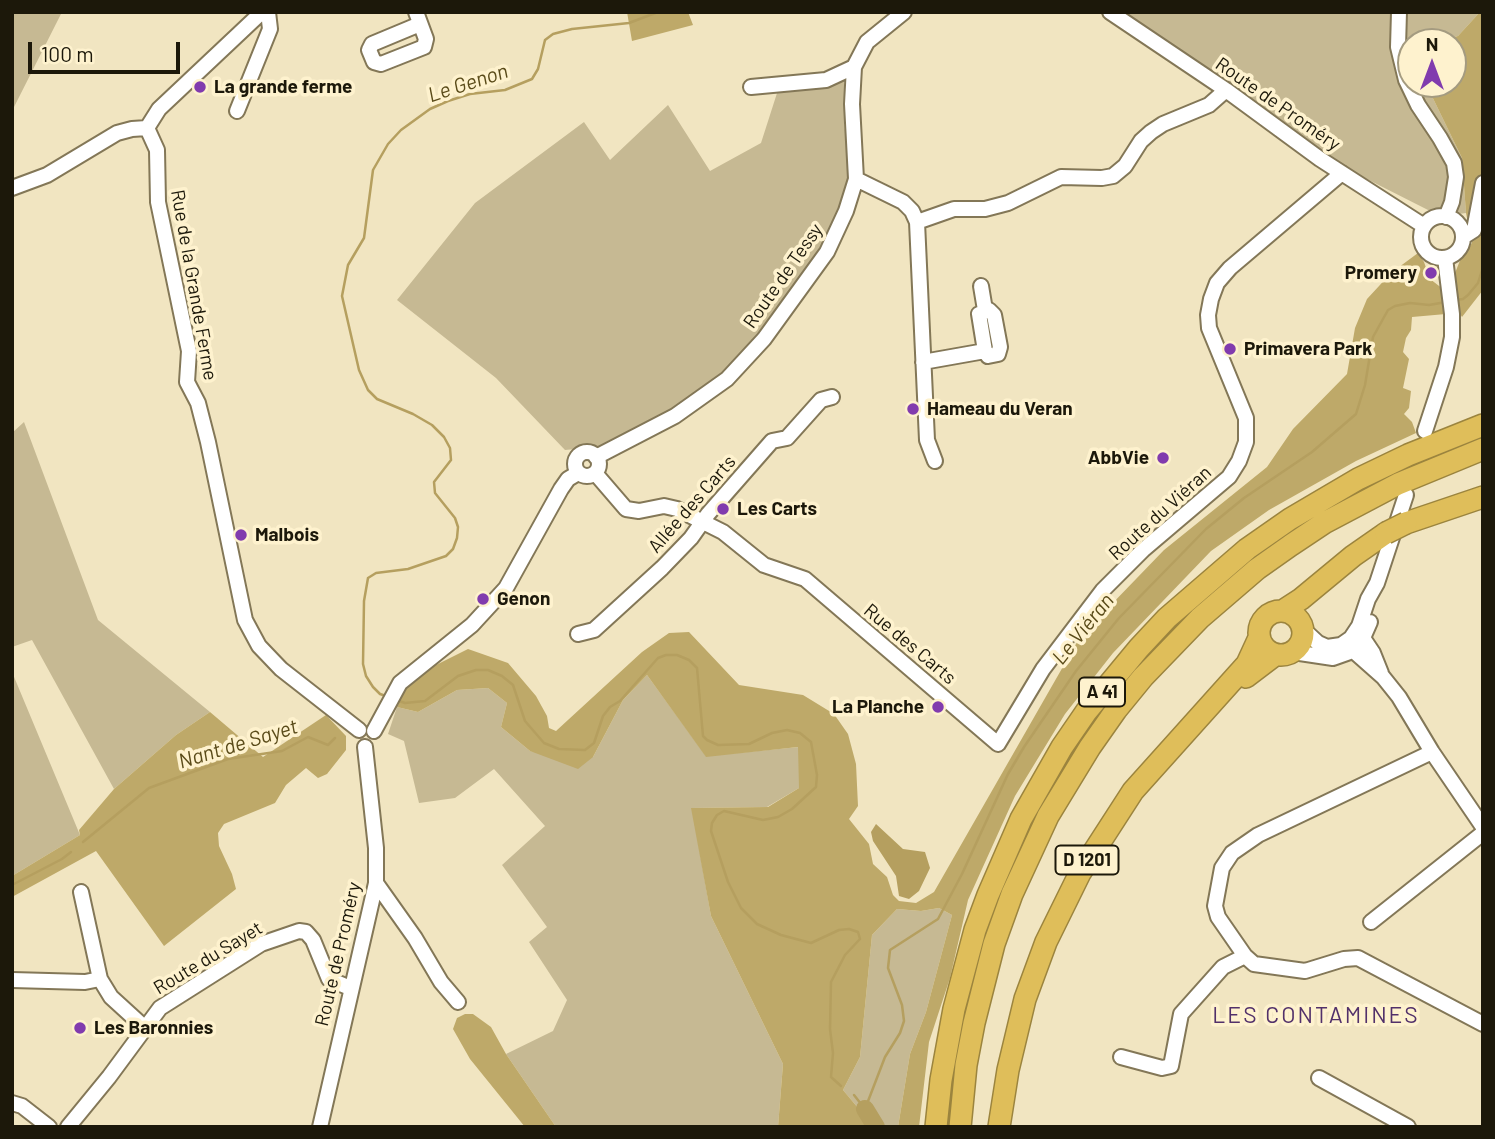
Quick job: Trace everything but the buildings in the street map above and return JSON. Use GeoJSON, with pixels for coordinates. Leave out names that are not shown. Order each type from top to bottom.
{"type":"FeatureCollection","features":[{"type":"Feature","properties":{"kind":"highway","name":"A 41"},"geometry":{"type":"LineString","coordinates":[[936,1127],[941,1080],[954,1009],[975,930],[1003,857],[1031,801],[1086,712],[1167,618],[1247,549],[1290,519],[1358,479],[1408,455],[1483,425]]}},
{"type":"Feature","properties":{"kind":"highway","name":"A 41"},"geometry":{"type":"LineString","coordinates":[[960,1127],[966,1065],[974,1023],[994,944],[1012,894],[1048,816],[1116,710],[1199,618],[1257,569],[1324,523],[1398,484],[1483,449]]}},
{"type":"Feature","properties":{"kind":"highway","name":"D 1201"},"geometry":{"type":"LineString","coordinates":[[999,1127],[1008,1070],[1025,999],[1046,942],[1080,873],[1133,791],[1247,664],[1265,618],[1301,599],[1342,564],[1386,533],[1406,523],[1483,497]]}},
{"type":"Feature","properties":{"kind":"highway","name":"D 1201"},"geometry":{"type":"LineString","coordinates":[[1008,1127],[1018,1062],[1031,1012],[1054,945],[1085,881],[1115,831],[1156,776],[1249,674],[1300,645],[1311,604],[1342,564]]}},
{"type":"Feature","properties":{"kind":"highway"},"geometry":{"type":"LineString","coordinates":[[1284,610],[1295,615],[1303,628]]}},
{"type":"Feature","properties":{"kind":"highway"},"geometry":{"type":"LineString","coordinates":[[1259,638],[1266,649],[1284,653]]}},
{"type":"Feature","properties":{"kind":"street"},"geometry":{"type":"LineString","coordinates":[[12,188],[47,175],[122,131],[147,128],[159,109],[262,12]]}},
{"type":"Feature","properties":{"kind":"street"},"geometry":{"type":"LineString","coordinates":[[237,111],[270,29],[268,12]]}},
{"type":"Feature","properties":{"kind":"street","name":"Route de Tessy"},"geometry":{"type":"LineString","coordinates":[[596,457],[694,404],[727,379],[764,339],[827,252],[846,211],[856,178],[852,94],[854,67],[867,42],[904,12]]}},
{"type":"Feature","properties":{"kind":"street","name":"Route de Proméry"},"geometry":{"type":"LineString","coordinates":[[1110,12],[1342,173],[1424,226]]}},
{"type":"Feature","properties":{"kind":"street"},"geometry":{"type":"LineString","coordinates":[[1399,12],[1398,47],[1406,80],[1418,105],[1454,163],[1456,177],[1452,202],[1446,217]]}},
{"type":"Feature","properties":{"kind":"street"},"geometry":{"type":"LineString","coordinates":[[751,87],[825,80],[854,67]]}},
{"type":"Feature","properties":{"kind":"street"},"geometry":{"type":"LineString","coordinates":[[916,222],[954,209],[985,209],[1008,203],[1061,177],[1113,176],[1121,170],[1141,141],[1151,132],[1163,124],[1212,104],[1226,90]]}},
{"type":"Feature","properties":{"kind":"street","name":"Rue de la Grande Ferme"},"geometry":{"type":"LineString","coordinates":[[147,128],[157,150],[158,201],[189,351],[187,382],[198,403],[208,442],[245,620],[259,646],[281,669],[366,730]]}},
{"type":"Feature","properties":{"kind":"street","name":"Route du Viéran"},"geometry":{"type":"LineString","coordinates":[[998,744],[1043,669],[1103,590],[1143,550],[1229,477],[1239,461],[1246,442],[1247,418],[1209,328],[1211,299],[1217,283],[1230,268],[1342,173]]}},
{"type":"Feature","properties":{"kind":"street"},"geometry":{"type":"LineString","coordinates":[[856,178],[903,202],[912,211],[916,222],[927,440],[935,461]]}},
{"type":"Feature","properties":{"kind":"street"},"geometry":{"type":"LineString","coordinates":[[1463,237],[1474,230],[1483,183]]}},
{"type":"Feature","properties":{"kind":"street"},"geometry":{"type":"LineString","coordinates":[[1446,217],[1460,226],[1463,237],[1458,251],[1445,258],[1432,256],[1423,246],[1421,232],[1434,218],[1446,217]]}},
{"type":"Feature","properties":{"kind":"street"},"geometry":{"type":"LineString","coordinates":[[1425,431],[1451,343],[1452,310],[1445,258]]}},
{"type":"Feature","properties":{"kind":"street"},"geometry":{"type":"LineString","coordinates":[[923,362],[985,351],[988,356],[992,356],[1001,351],[994,315],[992,311],[985,310],[981,286]]}},
{"type":"Feature","properties":{"kind":"street","name":"Allée des Carts"},"geometry":{"type":"LineString","coordinates":[[578,634],[594,630],[662,568],[691,538],[772,441],[787,438],[821,400],[832,397]]}},
{"type":"Feature","properties":{"kind":"street"},"geometry":{"type":"LineString","coordinates":[[589,452],[596,457],[599,465],[595,473],[585,477],[578,473],[575,461],[580,454],[589,452]]}},
{"type":"Feature","properties":{"kind":"street"},"geometry":{"type":"LineString","coordinates":[[366,730],[386,710],[396,690],[419,667],[472,625],[499,597],[518,570],[561,489],[568,479],[578,473]]}},
{"type":"Feature","properties":{"kind":"street","name":"Rue des Carts"},"geometry":{"type":"LineString","coordinates":[[595,473],[626,509],[639,512],[670,506],[727,534],[764,565],[797,575],[811,584],[998,744]]}},
{"type":"Feature","properties":{"kind":"street"},"geometry":{"type":"LineString","coordinates":[[1284,653],[1328,658],[1339,656],[1356,641],[1368,599],[1377,583],[1406,495]]}},
{"type":"Feature","properties":{"kind":"street"},"geometry":{"type":"LineString","coordinates":[[1303,628],[1318,643],[1327,647],[1356,641]]}},
{"type":"Feature","properties":{"kind":"street"},"geometry":{"type":"LineString","coordinates":[[1356,641],[1404,704],[1432,752],[1483,827]]}},
{"type":"Feature","properties":{"kind":"street","name":"Route de Proméry"},"geometry":{"type":"LineString","coordinates":[[320,1127],[376,883],[376,848],[365,747],[372,746],[376,740],[366,730]]}},
{"type":"Feature","properties":{"kind":"street"},"geometry":{"type":"LineString","coordinates":[[1432,752],[1258,835],[1232,853],[1222,868],[1215,906],[1217,917],[1245,956],[1261,966],[1298,971],[1358,958],[1483,1024]]}},
{"type":"Feature","properties":{"kind":"street"},"geometry":{"type":"LineString","coordinates":[[1371,922],[1483,833]]}},
{"type":"Feature","properties":{"kind":"street"},"geometry":{"type":"LineString","coordinates":[[376,883],[415,938],[441,982],[458,1002]]}},
{"type":"Feature","properties":{"kind":"street"},"geometry":{"type":"LineString","coordinates":[[82,892],[100,979],[111,997],[145,1028]]}},
{"type":"Feature","properties":{"kind":"street","name":"Route du Sayet"},"geometry":{"type":"LineString","coordinates":[[68,1127],[165,1004],[261,944],[299,931],[306,932],[312,937],[328,979],[350,988]]}},
{"type":"Feature","properties":{"kind":"street"},"geometry":{"type":"LineString","coordinates":[[1121,1057],[1162,1068],[1171,1066],[1181,1014],[1223,967],[1245,956]]}},
{"type":"Feature","properties":{"kind":"street"},"geometry":{"type":"LineString","coordinates":[[12,980],[85,982],[100,979]]}},
{"type":"Feature","properties":{"kind":"street"},"geometry":{"type":"LineString","coordinates":[[1319,1078],[1408,1127]]}},
{"type":"Feature","properties":{"kind":"street"},"geometry":{"type":"LineString","coordinates":[[12,1103],[25,1108],[49,1127]]}},
{"type":"Feature","properties":{"kind":"shaded area"},"geometry":{"type":"Polygon","coordinates":[[[12,12],[62,12],[12,111],[12,12]]]}},
{"type":"Feature","properties":{"kind":"shaded area"},"geometry":{"type":"Polygon","coordinates":[[[627,12],[688,12],[693,25],[632,41],[627,12]]]}},
{"type":"Feature","properties":{"kind":"shaded area"},"geometry":{"type":"Polygon","coordinates":[[[1124,12],[1480,12],[1465,28],[1397,28],[1397,98],[1433,98],[1462,158],[1466,213],[1451,215],[1432,212],[1349,170],[1161,41],[1124,12]]]}},
{"type":"Feature","properties":{"kind":"shaded area"},"geometry":{"type":"Polygon","coordinates":[[[1483,12],[1483,290],[1462,317],[1459,312],[1455,273],[1461,258],[1472,243],[1466,213],[1462,158],[1433,98],[1467,98],[1465,28],[1483,12]]]}},
{"type":"Feature","properties":{"kind":"shaded area"},"geometry":{"type":"Polygon","coordinates":[[[844,75],[844,122],[850,172],[838,214],[813,259],[753,339],[717,378],[654,421],[597,447],[565,450],[496,378],[397,300],[475,203],[584,122],[610,160],[668,105],[710,171],[761,143],[778,90],[844,75]]]}},
{"type":"Feature","properties":{"kind":"shaded area"},"geometry":{"type":"Polygon","coordinates":[[[1418,253],[1430,279],[1443,289],[1446,314],[1412,317],[1411,330],[1406,338],[1403,352],[1409,359],[1403,388],[1411,391],[1409,408],[1404,414],[1412,422],[1416,433],[1356,461],[1269,510],[1211,551],[1113,653],[1065,714],[1015,796],[968,900],[950,978],[929,1042],[919,1127],[898,1127],[910,1054],[926,1012],[952,915],[939,908],[921,911],[897,909],[872,935],[860,1057],[843,1090],[874,1127],[778,1127],[783,1064],[711,916],[691,808],[768,807],[799,788],[798,747],[706,757],[647,675],[623,700],[593,757],[578,769],[530,751],[501,727],[507,703],[488,688],[457,690],[418,712],[397,707],[408,684],[436,665],[468,649],[508,663],[536,696],[547,716],[549,728],[556,731],[642,652],[669,633],[689,632],[739,685],[803,695],[834,714],[848,734],[856,764],[858,806],[849,819],[869,844],[873,864],[887,877],[893,895],[899,901],[916,903],[934,892],[1080,637],[1164,550],[1267,467],[1293,429],[1347,374],[1355,328],[1367,299],[1391,273],[1418,253]]]}},
{"type":"Feature","properties":{"kind":"shaded area"},"geometry":{"type":"Polygon","coordinates":[[[24,422],[98,620],[210,712],[176,735],[114,789],[32,640],[12,647],[12,433],[24,422]]]}},
{"type":"Feature","properties":{"kind":"shaded area"},"geometry":{"type":"Polygon","coordinates":[[[12,672],[80,835],[12,876],[12,672]]]}},
{"type":"Feature","properties":{"kind":"shaded area"},"geometry":{"type":"Polygon","coordinates":[[[647,675],[706,756],[799,747],[799,788],[767,807],[692,808],[711,916],[783,1064],[778,1127],[556,1127],[506,1054],[553,1031],[567,1000],[529,942],[547,927],[502,865],[545,826],[494,769],[455,798],[419,803],[404,741],[388,734],[397,707],[418,712],[457,690],[488,688],[507,703],[501,727],[530,751],[593,757],[623,700],[647,675]]]}},
{"type":"Feature","properties":{"kind":"shaded area"},"geometry":{"type":"Polygon","coordinates":[[[210,712],[263,757],[326,715],[346,736],[346,750],[327,774],[318,778],[306,768],[286,785],[275,803],[224,824],[218,833],[219,846],[236,889],[164,946],[96,851],[12,897],[12,876],[80,835],[79,830],[114,789],[176,735],[210,712]]]}},
{"type":"Feature","properties":{"kind":"shaded area"},"geometry":{"type":"Polygon","coordinates":[[[876,824],[903,849],[925,852],[930,868],[919,891],[909,899],[899,896],[896,876],[873,841],[871,832],[876,824]]]}},
{"type":"Feature","properties":{"kind":"shaded area"},"geometry":{"type":"Polygon","coordinates":[[[939,908],[952,915],[926,1012],[910,1054],[898,1127],[874,1127],[843,1090],[860,1057],[872,935],[897,909],[921,911],[939,908]]]}},
{"type":"Feature","properties":{"kind":"shaded area"},"geometry":{"type":"Polygon","coordinates":[[[473,1014],[491,1027],[506,1054],[556,1127],[525,1127],[470,1059],[453,1029],[457,1018],[473,1014]]]}},
{"type":"Feature","properties":{"kind":"waterway","name":"Le Genon"},"geometry":{"type":"LineString","coordinates":[[386,696],[373,687],[363,664],[364,601],[368,578],[376,573],[408,569],[446,556],[453,549],[458,527],[455,518],[435,493],[434,482],[451,460],[450,448],[444,437],[432,425],[413,414],[377,399],[368,390],[359,370],[342,296],[348,265],[364,238],[373,170],[388,144],[401,130],[430,109],[470,94],[505,90],[532,79],[538,69],[545,40],[553,34],[572,29],[629,23],[658,12]]}},
{"type":"Feature","properties":{"kind":"waterway","name":"Le Viéran"},"geometry":{"type":"LineString","coordinates":[[1456,300],[1463,299],[1478,283],[1483,267]]}},
{"type":"Feature","properties":{"kind":"waterway","name":"Le Viéran"},"geometry":{"type":"LineString","coordinates":[[865,1109],[885,1057],[904,1021],[902,1005],[888,968],[890,950],[938,919],[1008,774],[1076,671],[1119,618],[1206,529],[1244,498],[1312,452],[1356,414],[1365,385],[1373,337],[1388,310],[1410,303],[1429,305],[1446,302]]}},
{"type":"Feature","properties":{"kind":"waterway","name":"Le Genon"},"geometry":{"type":"LineString","coordinates":[[396,700],[405,703],[425,701],[458,676],[476,670],[488,670],[513,685],[525,721],[544,743],[559,749],[585,750],[594,743],[603,716],[610,707],[620,701],[658,658],[677,655],[689,660],[697,668],[703,736],[707,740],[718,745],[749,744],[772,733],[787,730],[800,733],[811,742],[817,775],[816,787],[792,809],[778,817],[763,820],[724,811],[717,815],[711,831],[728,882],[741,908],[757,924],[781,935],[811,943],[839,930],[858,932],[860,939],[845,955],[831,982],[831,1077],[841,1086]]}},
{"type":"Feature","properties":{"kind":"waterway","name":"Nant de Sayet"},"geometry":{"type":"LineString","coordinates":[[83,842],[149,788],[228,759],[282,751],[308,737],[328,745],[335,738]]}},
{"type":"Feature","properties":{"kind":"waterway","name":"Nant de Sayet"},"geometry":{"type":"LineString","coordinates":[[12,885],[71,852]]}},
{"type":"Feature","properties":{"kind":"waterway","name":"Le Genon"},"geometry":{"type":"LineString","coordinates":[[854,1095],[865,1109]]}},
{"type":"Feature","properties":{"kind":"waterway","name":"Le Viéran"},"geometry":{"type":"LineString","coordinates":[[865,1109],[876,1127]]}},
{"type":"Feature","properties":{"kind":"place","name":"La grande ferme"},"geometry":{"type":"Point","coordinates":[200,87]}},
{"type":"Feature","properties":{"kind":"place","name":"Promery"},"geometry":{"type":"Point","coordinates":[1431,273]}},
{"type":"Feature","properties":{"kind":"place","name":"Primavera Park"},"geometry":{"type":"Point","coordinates":[1230,349]}},
{"type":"Feature","properties":{"kind":"place","name":"Hameau du Veran"},"geometry":{"type":"Point","coordinates":[913,409]}},
{"type":"Feature","properties":{"kind":"place","name":"AbbVie"},"geometry":{"type":"Point","coordinates":[1163,458]}},
{"type":"Feature","properties":{"kind":"place","name":"Les Carts"},"geometry":{"type":"Point","coordinates":[723,509]}},
{"type":"Feature","properties":{"kind":"place","name":"Malbois"},"geometry":{"type":"Point","coordinates":[241,535]}},
{"type":"Feature","properties":{"kind":"place","name":"Genon"},"geometry":{"type":"Point","coordinates":[483,599]}},
{"type":"Feature","properties":{"kind":"place","name":"La Planche"},"geometry":{"type":"Point","coordinates":[938,707]}},
{"type":"Feature","properties":{"kind":"place","name":"Les Baronnies"},"geometry":{"type":"Point","coordinates":[80,1028]}},
{"type":"Feature","properties":{"kind":"district","name":"LES CONTAMINES"},"geometry":{"type":"Point","coordinates":[1316,1015]}}]}
